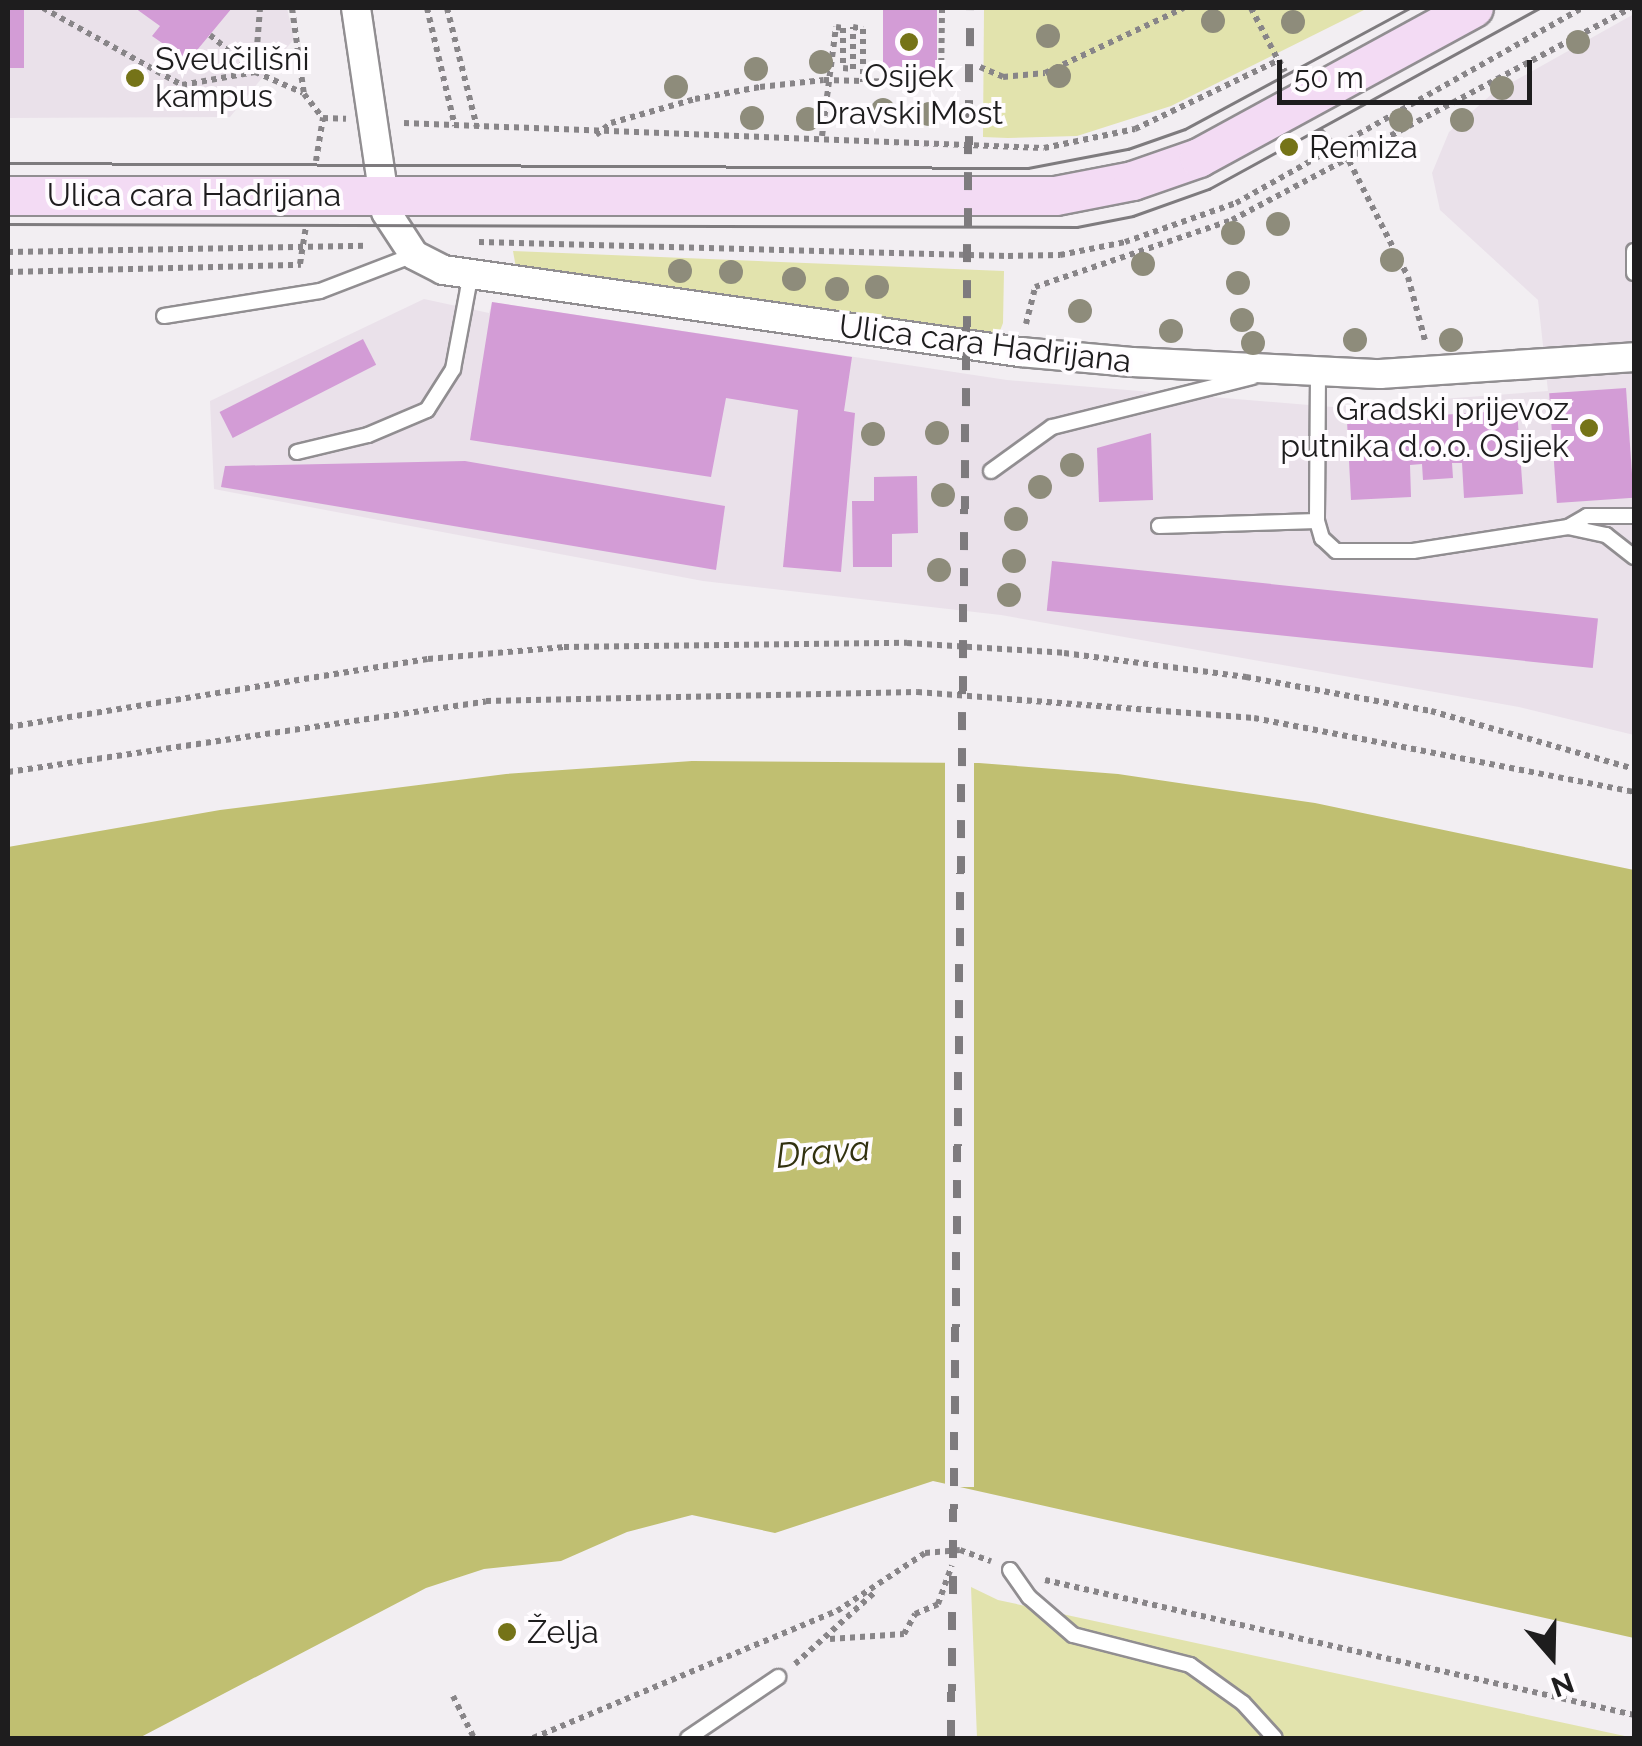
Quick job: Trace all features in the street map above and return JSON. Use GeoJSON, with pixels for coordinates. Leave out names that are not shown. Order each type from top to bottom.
{"type":"FeatureCollection","features":[{"type":"Feature","properties":{"kind":"main road","name":"Ulica cara Hadrijana"},"geometry":{"type":"LineString","coordinates":[[8,196],[382,194],[977,199],[1095,190],[1211,152],[1474,8]]}},
{"type":"Feature","properties":{"kind":"street"},"geometry":{"type":"LineString","coordinates":[[356,8],[382,194]]}},
{"type":"Feature","properties":{"kind":"street","name":"Ulica cara Hadrijana"},"geometry":{"type":"LineString","coordinates":[[382,194],[391,224],[414,256],[471,273],[1020,352],[1318,374],[1634,357]]}},
{"type":"Feature","properties":{"kind":"lane"},"geometry":{"type":"LineString","coordinates":[[1634,252],[1634,273]]}},
{"type":"Feature","properties":{"kind":"lane"},"geometry":{"type":"LineString","coordinates":[[164,316],[320,291],[414,256]]}},
{"type":"Feature","properties":{"kind":"lane"},"geometry":{"type":"LineString","coordinates":[[297,452],[368,435],[428,410],[454,370],[471,273]]}},
{"type":"Feature","properties":{"kind":"lane"},"geometry":{"type":"LineString","coordinates":[[990,472],[1052,428],[1272,372]]}},
{"type":"Feature","properties":{"kind":"lane"},"geometry":{"type":"LineString","coordinates":[[1318,374],[1317,520],[1322,538],[1336,551],[1358,556],[1568,527],[1606,536],[1634,558]]}},
{"type":"Feature","properties":{"kind":"lane"},"geometry":{"type":"LineString","coordinates":[[1568,527],[1586,516],[1634,516]]}},
{"type":"Feature","properties":{"kind":"lane"},"geometry":{"type":"LineString","coordinates":[[1158,526],[1317,520]]}},
{"type":"Feature","properties":{"kind":"lane"},"geometry":{"type":"LineString","coordinates":[[1010,1570],[1029,1598],[1072,1635],[1190,1665],[1244,1703],[1275,1738]]}},
{"type":"Feature","properties":{"kind":"lane"},"geometry":{"type":"LineString","coordinates":[[688,1738],[778,1677]]}},
{"type":"Feature","properties":{"kind":"path"},"geometry":{"type":"LineString","coordinates":[[42,8],[182,85],[255,72]]}},
{"type":"Feature","properties":{"kind":"path"},"geometry":{"type":"LineString","coordinates":[[255,72],[260,8]]}},
{"type":"Feature","properties":{"kind":"path"},"geometry":{"type":"LineString","coordinates":[[292,8],[304,94]]}},
{"type":"Feature","properties":{"kind":"path"},"geometry":{"type":"LineString","coordinates":[[427,8],[455,126]]}},
{"type":"Feature","properties":{"kind":"path"},"geometry":{"type":"LineString","coordinates":[[447,8],[477,127]]}},
{"type":"Feature","properties":{"kind":"path"},"geometry":{"type":"LineString","coordinates":[[595,135],[611,124],[695,99],[824,80],[941,83],[942,8]]}},
{"type":"Feature","properties":{"kind":"path"},"geometry":{"type":"LineString","coordinates":[[980,68],[1003,77],[1045,73],[1184,8]]}},
{"type":"Feature","properties":{"kind":"path"},"geometry":{"type":"LineString","coordinates":[[1251,8],[1279,60]]}},
{"type":"Feature","properties":{"kind":"path"},"geometry":{"type":"LineString","coordinates":[[1020,352],[1035,287],[1232,220],[1630,8]]}},
{"type":"Feature","properties":{"kind":"path"},"geometry":{"type":"LineString","coordinates":[[822,136],[824,80],[836,68],[836,27],[843,28],[844,68],[854,69],[853,27],[863,29],[863,82]]}},
{"type":"Feature","properties":{"kind":"path"},"geometry":{"type":"LineString","coordinates":[[210,35],[255,72],[304,94],[323,118]]}},
{"type":"Feature","properties":{"kind":"path"},"geometry":{"type":"LineString","coordinates":[[300,264],[303,250]]}},
{"type":"Feature","properties":{"kind":"path"},"geometry":{"type":"LineString","coordinates":[[8,272],[300,264],[368,276]]}},
{"type":"Feature","properties":{"kind":"path"},"geometry":{"type":"LineString","coordinates":[[8,727],[428,659],[564,647],[907,644],[1064,653],[1246,677],[1431,711],[1634,769]]}},
{"type":"Feature","properties":{"kind":"path"},"geometry":{"type":"LineString","coordinates":[[8,772],[486,702],[917,692],[1254,718],[1634,792]]}},
{"type":"Feature","properties":{"kind":"path"},"geometry":{"type":"LineString","coordinates":[[830,1638],[904,1634],[915,1614],[938,1604],[952,1565]]}},
{"type":"Feature","properties":{"kind":"path"},"geometry":{"type":"LineString","coordinates":[[778,1677],[830,1638],[880,1586]]}},
{"type":"Feature","properties":{"kind":"path"},"geometry":{"type":"LineString","coordinates":[[452,1696],[474,1738]]}},
{"type":"Feature","properties":{"kind":"shaded area","name":"Sveučilišni kampus"},"geometry":{"type":"Polygon","coordinates":[[[8,8],[287,8],[294,39],[230,117],[8,118],[8,8]]]}},
{"type":"Feature","properties":{"kind":"shaded area"},"geometry":{"type":"Polygon","coordinates":[[[1634,14],[1634,735],[1519,707],[1001,615],[703,581],[214,489],[210,401],[424,299],[489,313],[492,302],[1007,380],[1333,407],[1548,391],[1538,300],[1440,210],[1432,173],[1449,132],[1493,93],[1634,14]]]}},
{"type":"Feature","properties":{"kind":"green space"},"geometry":{"type":"Polygon","coordinates":[[[984,8],[1368,8],[1171,106],[1077,136],[1008,138],[983,137],[984,8]]]}},
{"type":"Feature","properties":{"kind":"green space"},"geometry":{"type":"Polygon","coordinates":[[[513,251],[1004,271],[1003,323],[998,336],[516,268],[513,251]]]}},
{"type":"Feature","properties":{"kind":"green space"},"geometry":{"type":"Polygon","coordinates":[[[971,1587],[998,1600],[1634,1738],[977,1738],[971,1587]]]}},
{"type":"Feature","properties":{"kind":"water","name":"Drava"},"geometry":{"type":"Polygon","coordinates":[[[692,761],[979,763],[1118,774],[1315,803],[1634,870],[1634,1638],[933,1481],[775,1533],[692,1515],[627,1532],[561,1561],[484,1569],[426,1588],[139,1738],[8,1738],[8,847],[220,810],[506,774],[692,761]]]}},
{"type":"Feature","properties":{"kind":"pier"},"geometry":{"type":"Polygon","coordinates":[[[945,758],[974,758],[974,1487],[945,1487],[945,758]]]}},
{"type":"Feature","properties":{"kind":"building"},"geometry":{"type":"Polygon","coordinates":[[[8,8],[24,8],[24,68],[8,68],[8,8]]]}},
{"type":"Feature","properties":{"kind":"building"},"geometry":{"type":"Polygon","coordinates":[[[135,8],[232,8],[188,61],[152,36],[160,26],[135,8]]]}},
{"type":"Feature","properties":{"kind":"building","name":"Osijek Dravski Most"},"geometry":{"type":"Polygon","coordinates":[[[883,8],[937,8],[937,76],[883,76],[883,8]]]}},
{"type":"Feature","properties":{"kind":"building"},"geometry":{"type":"Polygon","coordinates":[[[492,302],[852,357],[844,411],[855,413],[841,572],[783,567],[798,410],[726,398],[711,477],[470,440],[492,302]]]}},
{"type":"Feature","properties":{"kind":"building"},"geometry":{"type":"Polygon","coordinates":[[[363,339],[376,365],[233,438],[220,412],[363,339]]]}},
{"type":"Feature","properties":{"kind":"building","name":"Gradski prijevoz putnika d.o.o. Osijek"},"geometry":{"type":"Polygon","coordinates":[[[1626,388],[1634,498],[1557,503],[1549,393],[1626,388]]]}},
{"type":"Feature","properties":{"kind":"building"},"geometry":{"type":"Polygon","coordinates":[[[1517,410],[1523,494],[1464,498],[1462,463],[1452,463],[1453,478],[1423,480],[1422,464],[1410,465],[1411,497],[1351,500],[1347,421],[1517,410]]]}},
{"type":"Feature","properties":{"kind":"building"},"geometry":{"type":"Polygon","coordinates":[[[1151,433],[1153,500],[1099,502],[1097,448],[1151,433]]]}},
{"type":"Feature","properties":{"kind":"building"},"geometry":{"type":"Polygon","coordinates":[[[465,461],[725,506],[716,570],[221,487],[225,466],[465,461]]]}},
{"type":"Feature","properties":{"kind":"building"},"geometry":{"type":"Polygon","coordinates":[[[917,476],[918,533],[892,534],[892,567],[853,567],[852,501],[874,501],[874,477],[917,476]]]}},
{"type":"Feature","properties":{"kind":"building"},"geometry":{"type":"Polygon","coordinates":[[[1052,561],[1598,618],[1593,668],[1047,611],[1052,561]]]}},
{"type":"Feature","properties":{"kind":"tram line"},"geometry":{"type":"LineString","coordinates":[[8,163],[1028,168],[1128,149],[1185,129],[1410,8]]}},
{"type":"Feature","properties":{"kind":"tram line"},"geometry":{"type":"LineString","coordinates":[[8,224],[1077,227],[1133,216],[1209,189],[1540,8]]}},
{"type":"Feature","properties":{"kind":"railway"},"geometry":{"type":"LineString","coordinates":[[951,1738],[970,8]]}},
{"type":"Feature","properties":{"kind":"place","name":"Osijek Dravski Most"},"geometry":{"type":"Point","coordinates":[909,42]}},
{"type":"Feature","properties":{"kind":"place","name":"Sveučilišni kampus"},"geometry":{"type":"Point","coordinates":[135,78]}},
{"type":"Feature","properties":{"kind":"place","name":"Remiza"},"geometry":{"type":"Point","coordinates":[1289,147]}},
{"type":"Feature","properties":{"kind":"place","name":"Gradski prijevoz putnika d.o.o. Osijek"},"geometry":{"type":"Point","coordinates":[1589,428]}},
{"type":"Feature","properties":{"kind":"place","name":"Želja"},"geometry":{"type":"Point","coordinates":[507,1632]}}]}
